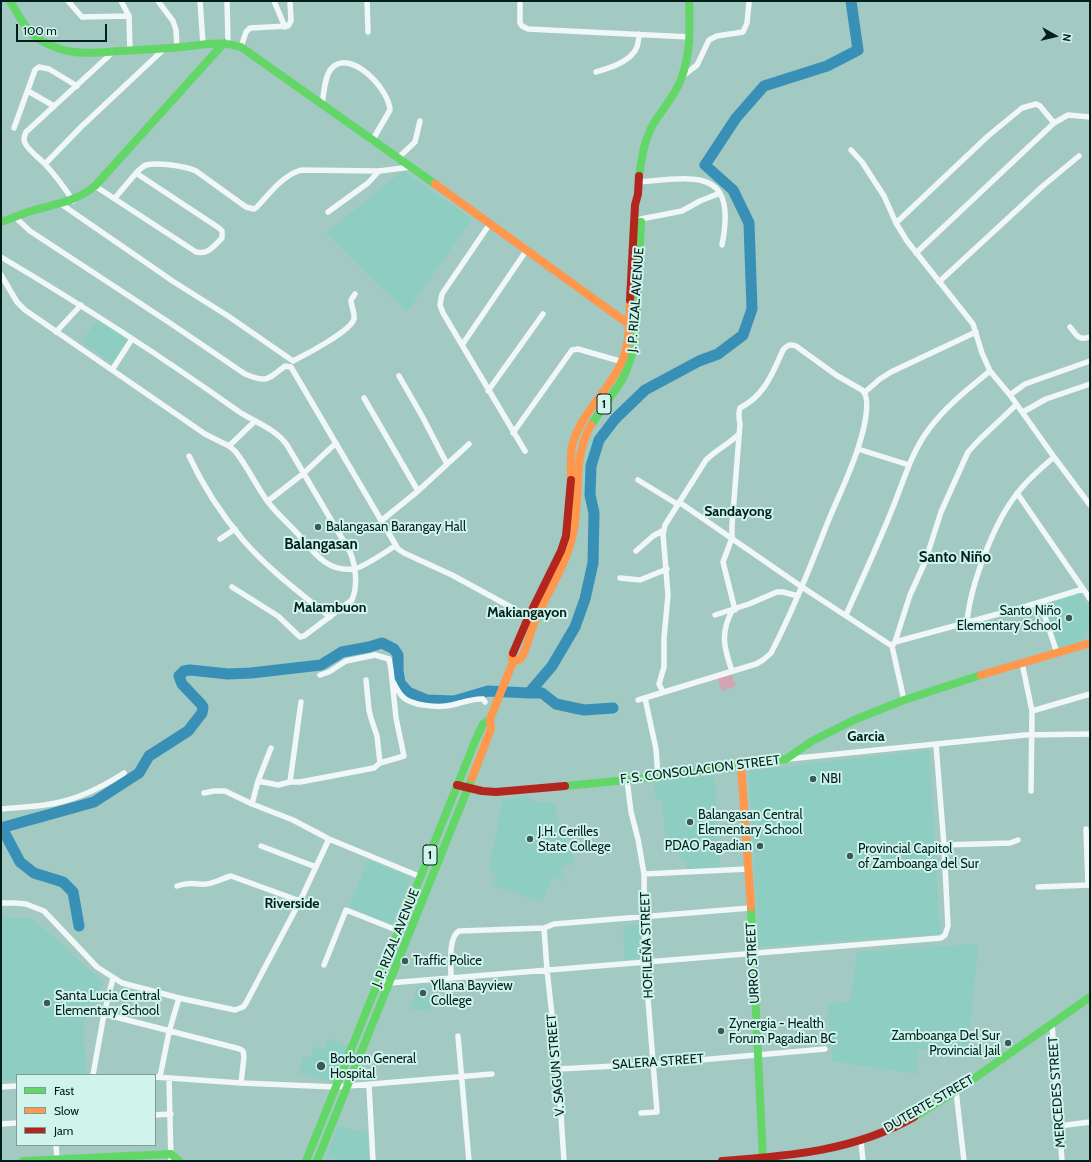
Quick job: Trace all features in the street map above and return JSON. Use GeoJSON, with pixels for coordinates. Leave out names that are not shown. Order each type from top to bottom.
{"type":"FeatureCollection","features":[{"type":"Feature","properties":{"kind":"main road"},"geometry":{"type":"LineString","coordinates":[[10,1],[25,26],[33,35],[64,50],[73,52],[113,52],[226,43],[248,50],[632,328]]}},
{"type":"Feature","properties":{"kind":"main road","name":"J. P. RIZAL AVENUE"},"geometry":{"type":"LineString","coordinates":[[317,1161],[468,789],[491,729],[490,719],[513,662],[520,658],[532,619],[560,560],[568,523],[572,447],[578,431],[587,414],[626,363],[635,341],[632,328],[635,205],[638,195],[641,163],[649,133],[655,121],[670,101],[684,75],[688,60],[690,37],[689,1]]}},
{"type":"Feature","properties":{"kind":"main road"},"geometry":{"type":"LineString","coordinates":[[1,222],[27,212],[73,201],[96,186],[226,43]]}},
{"type":"Feature","properties":{"kind":"main road","name":"J. P. RIZAL AVENUE"},"geometry":{"type":"LineString","coordinates":[[632,328],[641,219],[638,195]]}},
{"type":"Feature","properties":{"kind":"main road","name":"F. S. CONSOLACION STREET"},"geometry":{"type":"LineString","coordinates":[[457,785],[468,789],[496,792],[658,777],[786,759],[812,741],[854,720],[904,700],[997,670],[1090,643]]}},
{"type":"Feature","properties":{"kind":"main road","name":"J. P. RIZAL AVENUE"},"geometry":{"type":"LineString","coordinates":[[306,1161],[457,785],[483,724],[490,719]]}},
{"type":"Feature","properties":{"kind":"main road","name":"URRO STREET"},"geometry":{"type":"LineString","coordinates":[[741,765],[763,1159]]}},
{"type":"Feature","properties":{"kind":"main road","name":"DUTERTE STREET"},"geometry":{"type":"LineString","coordinates":[[722,1161],[763,1159],[831,1148],[875,1136],[905,1121],[956,1091],[1090,997]]}},
{"type":"Feature","properties":{"kind":"main road"},"geometry":{"type":"LineString","coordinates":[[351,1050],[361,1054]]}},
{"type":"Feature","properties":{"kind":"main road"},"geometry":{"type":"LineString","coordinates":[[23,1161],[171,1157],[179,1161]]}},
{"type":"Feature","properties":{"kind":"street"},"geometry":{"type":"LineString","coordinates":[[68,1],[82,17],[129,16]]}},
{"type":"Feature","properties":{"kind":"street"},"geometry":{"type":"LineString","coordinates":[[121,1],[129,16],[130,51]]}},
{"type":"Feature","properties":{"kind":"street"},"geometry":{"type":"LineString","coordinates":[[158,1],[173,20],[176,30],[177,48]]}},
{"type":"Feature","properties":{"kind":"street"},"geometry":{"type":"LineString","coordinates":[[200,1],[204,44]]}},
{"type":"Feature","properties":{"kind":"street"},"geometry":{"type":"LineString","coordinates":[[226,43],[227,1]]}},
{"type":"Feature","properties":{"kind":"street"},"geometry":{"type":"LineString","coordinates":[[274,1],[285,26]]}},
{"type":"Feature","properties":{"kind":"street"},"geometry":{"type":"LineString","coordinates":[[241,47],[246,32],[250,28],[285,26],[290,24],[290,1]]}},
{"type":"Feature","properties":{"kind":"street"},"geometry":{"type":"LineString","coordinates":[[367,1],[368,32]]}},
{"type":"Feature","properties":{"kind":"street"},"geometry":{"type":"LineString","coordinates":[[520,1],[520,23],[528,29],[690,37]]}},
{"type":"Feature","properties":{"kind":"street"},"geometry":{"type":"LineString","coordinates":[[684,75],[698,65],[709,40],[717,36],[744,32],[747,23],[749,3]]}},
{"type":"Feature","properties":{"kind":"street"},"geometry":{"type":"LineString","coordinates":[[596,72],[620,63],[629,56],[636,48],[639,34]]}},
{"type":"Feature","properties":{"kind":"street"},"geometry":{"type":"LineString","coordinates":[[45,164],[164,49]]}},
{"type":"Feature","properties":{"kind":"street"},"geometry":{"type":"LineString","coordinates":[[73,201],[61,183],[45,164],[25,145],[23,139],[26,132],[113,52]]}},
{"type":"Feature","properties":{"kind":"street"},"geometry":{"type":"LineString","coordinates":[[322,105],[326,82],[329,72],[333,67],[339,64],[351,64],[369,74],[382,89],[389,103],[390,110],[372,141]]}},
{"type":"Feature","properties":{"kind":"street"},"geometry":{"type":"LineString","coordinates":[[14,128],[35,70],[39,67],[49,69],[77,86]]}},
{"type":"Feature","properties":{"kind":"street"},"geometry":{"type":"LineString","coordinates":[[28,91],[54,106]]}},
{"type":"Feature","properties":{"kind":"street"},"geometry":{"type":"LineString","coordinates":[[896,223],[988,136],[1022,108],[1036,104],[1040,106],[1054,123]]}},
{"type":"Feature","properties":{"kind":"street"},"geometry":{"type":"LineString","coordinates":[[916,253],[1054,123],[1068,115],[1090,117]]}},
{"type":"Feature","properties":{"kind":"street"},"geometry":{"type":"LineString","coordinates":[[398,158],[415,142],[420,121]]}},
{"type":"Feature","properties":{"kind":"street"},"geometry":{"type":"LineString","coordinates":[[851,150],[862,162],[884,196],[906,241],[973,324],[982,353],[990,371],[1023,412],[1090,505]]}},
{"type":"Feature","properties":{"kind":"street"},"geometry":{"type":"LineString","coordinates":[[939,282],[1079,156]]}},
{"type":"Feature","properties":{"kind":"street"},"geometry":{"type":"LineString","coordinates":[[115,198],[136,173],[142,167],[148,165],[179,166],[189,168],[196,171],[246,207],[254,208],[257,208],[286,177],[293,172],[301,170],[379,172],[411,167]]}},
{"type":"Feature","properties":{"kind":"street"},"geometry":{"type":"LineString","coordinates":[[328,212],[368,183],[379,172]]}},
{"type":"Feature","properties":{"kind":"street"},"geometry":{"type":"LineString","coordinates":[[96,186],[196,252],[204,253],[210,250],[222,238],[222,231],[219,228],[136,173]]}},
{"type":"Feature","properties":{"kind":"street"},"geometry":{"type":"LineString","coordinates":[[639,182],[681,179],[703,180],[715,186],[720,193],[726,214],[722,245]]}},
{"type":"Feature","properties":{"kind":"street"},"geometry":{"type":"LineString","coordinates":[[641,219],[682,211],[700,201],[720,193]]}},
{"type":"Feature","properties":{"kind":"street"},"geometry":{"type":"LineString","coordinates":[[61,204],[174,282],[228,316],[292,364],[395,546],[404,553],[452,575],[532,619]]}},
{"type":"Feature","properties":{"kind":"street"},"geometry":{"type":"LineString","coordinates":[[15,217],[34,234],[245,374],[255,378],[265,380],[273,376],[285,366],[292,364],[320,347],[351,324],[354,318],[351,300],[355,294]]}},
{"type":"Feature","properties":{"kind":"street"},"geometry":{"type":"LineString","coordinates":[[489,225],[442,294],[440,305],[443,313],[524,451]]}},
{"type":"Feature","properties":{"kind":"street"},"geometry":{"type":"LineString","coordinates":[[462,345],[526,251]]}},
{"type":"Feature","properties":{"kind":"street"},"geometry":{"type":"LineString","coordinates":[[1,257],[81,305],[244,415],[282,438],[349,549],[355,569],[355,589],[352,600],[304,636],[300,637],[278,616],[232,587]]}},
{"type":"Feature","properties":{"kind":"street"},"geometry":{"type":"LineString","coordinates":[[1,275],[17,302],[25,310],[205,434],[229,446],[240,457],[268,501],[311,549],[325,562],[338,569],[355,569],[395,546]]}},
{"type":"Feature","properties":{"kind":"street"},"geometry":{"type":"LineString","coordinates":[[56,332],[81,305]]}},
{"type":"Feature","properties":{"kind":"street"},"geometry":{"type":"LineString","coordinates":[[488,391],[543,314]]}},
{"type":"Feature","properties":{"kind":"street"},"geometry":{"type":"LineString","coordinates":[[1070,327],[1080,338],[1084,339],[1090,337]]}},
{"type":"Feature","properties":{"kind":"street"},"geometry":{"type":"LineString","coordinates":[[865,392],[891,372],[976,332]]}},
{"type":"Feature","properties":{"kind":"street"},"geometry":{"type":"LineString","coordinates":[[112,370],[132,339]]}},
{"type":"Feature","properties":{"kind":"street"},"geometry":{"type":"LineString","coordinates":[[732,671],[724,646],[726,623],[733,610],[723,562],[732,538],[740,424],[738,416],[740,408],[750,403],[761,392],[783,350],[789,345],[796,346],[836,375],[865,392]]}},
{"type":"Feature","properties":{"kind":"street"},"geometry":{"type":"LineString","coordinates":[[514,433],[572,350],[578,349],[626,363]]}},
{"type":"Feature","properties":{"kind":"street"},"geometry":{"type":"LineString","coordinates":[[1010,395],[1025,384],[1090,362]]}},
{"type":"Feature","properties":{"kind":"street"},"geometry":{"type":"LineString","coordinates":[[846,616],[887,523],[918,445],[938,416],[956,398],[990,371]]}},
{"type":"Feature","properties":{"kind":"street"},"geometry":{"type":"LineString","coordinates":[[399,376],[447,464]]}},
{"type":"Feature","properties":{"kind":"street"},"geometry":{"type":"LineString","coordinates":[[1023,412],[1046,399],[1090,384]]}},
{"type":"Feature","properties":{"kind":"street"},"geometry":{"type":"LineString","coordinates":[[638,700],[756,664],[771,653],[802,587],[858,449],[867,406],[865,392]]}},
{"type":"Feature","properties":{"kind":"street"},"geometry":{"type":"LineString","coordinates":[[364,398],[418,490]]}},
{"type":"Feature","properties":{"kind":"street"},"geometry":{"type":"LineString","coordinates":[[904,700],[894,644],[910,594],[925,562],[941,512],[968,452],[1016,405]]}},
{"type":"Feature","properties":{"kind":"street"},"geometry":{"type":"LineString","coordinates":[[229,446],[255,421]]}},
{"type":"Feature","properties":{"kind":"street"},"geometry":{"type":"LineString","coordinates":[[663,692],[659,684],[664,667],[664,638],[668,596],[664,530],[666,521],[706,460],[734,440],[739,434]]}},
{"type":"Feature","properties":{"kind":"street"},"geometry":{"type":"LineString","coordinates":[[268,501],[304,473],[336,443]]}},
{"type":"Feature","properties":{"kind":"street"},"geometry":{"type":"LineString","coordinates":[[381,521],[469,444]]}},
{"type":"Feature","properties":{"kind":"street"},"geometry":{"type":"LineString","coordinates":[[858,449],[909,465]]}},
{"type":"Feature","properties":{"kind":"street"},"geometry":{"type":"LineString","coordinates":[[189,456],[203,484],[235,529],[254,551],[284,580],[330,617]]}},
{"type":"Feature","properties":{"kind":"street"},"geometry":{"type":"LineString","coordinates":[[967,622],[972,592],[992,538],[1002,516],[1018,493],[1037,471],[1054,457]]}},
{"type":"Feature","properties":{"kind":"street"},"geometry":{"type":"LineString","coordinates":[[638,480],[678,503],[732,538],[846,616],[894,644],[1083,589]]}},
{"type":"Feature","properties":{"kind":"street"},"geometry":{"type":"LineString","coordinates":[[1018,493],[1090,599]]}},
{"type":"Feature","properties":{"kind":"street"},"geometry":{"type":"LineString","coordinates":[[220,539],[235,529]]}},
{"type":"Feature","properties":{"kind":"street"},"geometry":{"type":"LineString","coordinates":[[636,550],[653,536],[664,530]]}},
{"type":"Feature","properties":{"kind":"street"},"geometry":{"type":"LineString","coordinates":[[620,578],[640,580],[667,569]]}},
{"type":"Feature","properties":{"kind":"street"},"geometry":{"type":"LineString","coordinates":[[715,615],[733,610],[777,592],[798,596]]}},
{"type":"Feature","properties":{"kind":"street"},"geometry":{"type":"LineString","coordinates":[[1040,602],[1057,653]]}},
{"type":"Feature","properties":{"kind":"street"},"geometry":{"type":"LineString","coordinates":[[258,781],[278,785],[290,782],[300,782],[374,768],[380,763],[404,755],[396,718],[391,670],[388,659],[375,655],[346,661],[329,672],[320,675]]}},
{"type":"Feature","properties":{"kind":"street"},"geometry":{"type":"LineString","coordinates":[[1022,663],[1032,711],[1031,791]]}},
{"type":"Feature","properties":{"kind":"street"},"geometry":{"type":"LineString","coordinates":[[391,678],[403,698],[418,704],[441,707],[477,699],[483,699],[485,702]]}},
{"type":"Feature","properties":{"kind":"street"},"geometry":{"type":"LineString","coordinates":[[366,680],[369,710],[377,736],[380,763]]}},
{"type":"Feature","properties":{"kind":"street"},"geometry":{"type":"LineString","coordinates":[[1032,711],[1090,694]]}},
{"type":"Feature","properties":{"kind":"street"},"geometry":{"type":"LineString","coordinates":[[646,698],[656,749],[658,777]]}},
{"type":"Feature","properties":{"kind":"street"},"geometry":{"type":"LineString","coordinates":[[290,782],[300,702]]}},
{"type":"Feature","properties":{"kind":"street"},"geometry":{"type":"LineString","coordinates":[[786,759],[1025,735],[1090,734]]}},
{"type":"Feature","properties":{"kind":"street"},"geometry":{"type":"LineString","coordinates":[[379,979],[389,983],[941,938],[945,935],[948,926],[944,845],[936,745]]}},
{"type":"Feature","properties":{"kind":"street"},"geometry":{"type":"LineString","coordinates":[[252,804],[258,781],[271,748]]}},
{"type":"Feature","properties":{"kind":"street"},"geometry":{"type":"LineString","coordinates":[[1,809],[59,802],[107,784],[124,774]]}},
{"type":"Feature","properties":{"kind":"street","name":"HOFILEÑA STREET"},"geometry":{"type":"LineString","coordinates":[[627,780],[631,812],[638,839],[644,874],[646,962],[657,1112],[641,1113]]}},
{"type":"Feature","properties":{"kind":"street"},"geometry":{"type":"LineString","coordinates":[[204,793],[225,791],[252,804],[293,820],[329,839],[421,877]]}},
{"type":"Feature","properties":{"kind":"street"},"geometry":{"type":"LineString","coordinates":[[1038,887],[1089,885],[1086,829]]}},
{"type":"Feature","properties":{"kind":"street"},"geometry":{"type":"LineString","coordinates":[[1,903],[26,904],[44,911],[96,967],[113,978],[133,986],[178,998],[235,1010],[240,1009],[246,1003],[272,957],[329,839]]}},
{"type":"Feature","properties":{"kind":"street"},"geometry":{"type":"LineString","coordinates":[[944,845],[998,843],[1018,840]]}},
{"type":"Feature","properties":{"kind":"street"},"geometry":{"type":"LineString","coordinates":[[261,846],[316,867]]}},
{"type":"Feature","properties":{"kind":"street"},"geometry":{"type":"LineString","coordinates":[[644,874],[748,870]]}},
{"type":"Feature","properties":{"kind":"street"},"geometry":{"type":"LineString","coordinates":[[177,886],[189,883],[212,883],[231,876],[300,901]]}},
{"type":"Feature","properties":{"kind":"street"},"geometry":{"type":"LineString","coordinates":[[451,978],[453,939],[456,932],[464,930],[544,928],[554,924],[750,908]]}},
{"type":"Feature","properties":{"kind":"street"},"geometry":{"type":"LineString","coordinates":[[324,965],[346,910],[398,931]]}},
{"type":"Feature","properties":{"kind":"street","name":"V. SAGUN STREET"},"geometry":{"type":"LineString","coordinates":[[544,928],[558,1069],[564,1161]]}},
{"type":"Feature","properties":{"kind":"street"},"geometry":{"type":"LineString","coordinates":[[93,1074],[104,1014],[113,978]]}},
{"type":"Feature","properties":{"kind":"street"},"geometry":{"type":"LineString","coordinates":[[178,998],[157,1077],[241,1083],[347,1087],[492,1074]]}},
{"type":"Feature","properties":{"kind":"street"},"geometry":{"type":"LineString","coordinates":[[104,1014],[243,1051],[244,1057],[241,1083]]}},
{"type":"Feature","properties":{"kind":"street","name":"MERCEDES STREET"},"geometry":{"type":"LineString","coordinates":[[1052,1024],[1062,1161]]}},
{"type":"Feature","properties":{"kind":"street"},"geometry":{"type":"LineString","coordinates":[[458,1036],[469,1161]]}},
{"type":"Feature","properties":{"kind":"street","name":"SALERA STREET"},"geometry":{"type":"LineString","coordinates":[[558,1069],[654,1064],[825,1048]]}},
{"type":"Feature","properties":{"kind":"street"},"geometry":{"type":"LineString","coordinates":[[169,1078],[171,1157]]}},
{"type":"Feature","properties":{"kind":"street"},"geometry":{"type":"LineString","coordinates":[[369,1085],[373,1161]]}},
{"type":"Feature","properties":{"kind":"street"},"geometry":{"type":"LineString","coordinates":[[1,1087],[16,1086]]}},
{"type":"Feature","properties":{"kind":"street"},"geometry":{"type":"LineString","coordinates":[[956,1091],[964,1161]]}},
{"type":"Feature","properties":{"kind":"street"},"geometry":{"type":"LineString","coordinates":[[156,1114],[171,1114]]}},
{"type":"Feature","properties":{"kind":"street"},"geometry":{"type":"LineString","coordinates":[[1059,1126],[1090,1122]]}},
{"type":"Feature","properties":{"kind":"street"},"geometry":{"type":"LineString","coordinates":[[1,1124],[16,1123]]}},
{"type":"Feature","properties":{"kind":"street"},"geometry":{"type":"LineString","coordinates":[[861,1141],[863,1161]]}},
{"type":"Feature","properties":{"kind":"street"},"geometry":{"type":"LineString","coordinates":[[56,1146],[57,1160]]}},
{"type":"Feature","properties":{"kind":"shaded area"},"geometry":{"type":"Polygon","coordinates":[[[403,171],[472,219],[407,312],[326,233],[403,171]]]}},
{"type":"Feature","properties":{"kind":"shaded area"},"geometry":{"type":"Polygon","coordinates":[[[98,319],[131,339],[114,364],[82,342],[98,319]]]}},
{"type":"Feature","properties":{"kind":"shaded area","name":"Santo Niño Elementary School"},"geometry":{"type":"Polygon","coordinates":[[[1082,592],[1089,611],[1090,628],[1084,632],[1083,642],[1062,647],[1057,646],[1047,620],[1048,603],[1082,592]]]}},
{"type":"Feature","properties":{"kind":"shaded area"},"geometry":{"type":"Polygon","coordinates":[[[731,673],[736,686],[722,691],[717,678],[731,673]]]}},
{"type":"Feature","properties":{"kind":"shaded area"},"geometry":{"type":"Polygon","coordinates":[[[929,750],[940,934],[759,947],[749,771],[929,750]]]}},
{"type":"Feature","properties":{"kind":"shaded area","name":"Balangasan Central Elementary School"},"geometry":{"type":"Polygon","coordinates":[[[714,775],[716,788],[716,829],[721,869],[687,872],[686,863],[679,853],[667,850],[662,799],[656,800],[654,782],[714,775]]]}},
{"type":"Feature","properties":{"kind":"shaded area","name":"J.H. Cerilles State College"},"geometry":{"type":"Polygon","coordinates":[[[528,796],[533,802],[555,803],[556,817],[575,862],[560,868],[565,881],[553,876],[542,902],[492,885],[497,874],[489,872],[502,800],[528,796]]]}},
{"type":"Feature","properties":{"kind":"shaded area"},"geometry":{"type":"Polygon","coordinates":[[[368,860],[411,877],[392,925],[349,907],[368,860]]]}},
{"type":"Feature","properties":{"kind":"shaded area","name":"Santa Lucia Central Elementary School"},"geometry":{"type":"Polygon","coordinates":[[[1,917],[33,919],[104,983],[83,1023],[86,1074],[16,1074],[16,1080],[1,1081],[1,917]]]}},
{"type":"Feature","properties":{"kind":"shaded area"},"geometry":{"type":"Polygon","coordinates":[[[641,924],[643,958],[625,960],[623,926],[641,924]]]}},
{"type":"Feature","properties":{"kind":"shaded area"},"geometry":{"type":"Polygon","coordinates":[[[978,944],[968,1051],[927,1058],[928,1050],[918,1049],[917,1074],[832,1061],[827,1004],[850,1001],[857,952],[978,944]]]}},
{"type":"Feature","properties":{"kind":"shaded area","name":"Yllana Bayview College"},"geometry":{"type":"Polygon","coordinates":[[[416,987],[430,987],[430,1011],[410,1009],[413,999],[415,999],[416,987]]]}},
{"type":"Feature","properties":{"kind":"shaded area","name":"Borbon General Hospital"},"geometry":{"type":"Polygon","coordinates":[[[328,1039],[349,1046],[335,1082],[299,1073],[303,1056],[311,1058],[314,1046],[323,1049],[328,1039]]]}},
{"type":"Feature","properties":{"kind":"shaded area"},"geometry":{"type":"Polygon","coordinates":[[[338,1126],[368,1133],[369,1161],[338,1161],[326,1157],[338,1126]]]}},
{"type":"Feature","properties":{"kind":"waterway"},"geometry":{"type":"LineString","coordinates":[[529,693],[552,666],[575,627],[585,599],[593,563],[594,513],[590,495],[591,466],[599,440],[615,419],[645,390],[699,361],[718,354],[743,335],[752,309],[749,223],[733,190],[705,165],[736,118],[764,86],[827,66],[858,50],[851,1]]}},
{"type":"Feature","properties":{"kind":"waterway"},"geometry":{"type":"LineString","coordinates":[[1,828],[94,802],[139,773],[149,756],[188,731],[202,713],[203,707],[182,684],[179,676],[184,671],[190,670],[228,674],[251,673],[321,665],[342,652],[382,643],[394,649],[398,655],[400,683],[408,692],[427,700],[454,701],[488,691],[542,693],[556,704],[584,710],[613,708]]}},
{"type":"Feature","properties":{"kind":"waterway"},"geometry":{"type":"LineString","coordinates":[[2,828],[20,862],[34,873],[63,882],[73,892],[79,926]]}},
{"type":"Feature","properties":{"kind":"traffic: fast"},"geometry":{"type":"LineString","coordinates":[[10,1],[23,23],[32,34],[46,43],[69,51],[80,53],[97,53],[218,43],[241,47],[435,184]]}},
{"type":"Feature","properties":{"kind":"traffic: fast"},"geometry":{"type":"LineString","coordinates":[[639,176],[648,136],[654,123],[676,91],[687,60],[690,21],[689,1]]}},
{"type":"Feature","properties":{"kind":"traffic: fast"},"geometry":{"type":"LineString","coordinates":[[1,222],[28,212],[71,200],[95,186],[224,43]]}},
{"type":"Feature","properties":{"kind":"traffic: fast"},"geometry":{"type":"LineString","coordinates":[[591,425],[622,380],[633,351],[636,328],[641,222]]}},
{"type":"Feature","properties":{"kind":"traffic: fast"},"geometry":{"type":"LineString","coordinates":[[565,786],[658,777],[786,759],[812,741],[854,720],[904,700],[981,675]]}},
{"type":"Feature","properties":{"kind":"traffic: fast"},"geometry":{"type":"LineString","coordinates":[[306,1161],[476,739],[483,724],[490,719]]}},
{"type":"Feature","properties":{"kind":"traffic: fast"},"geometry":{"type":"LineString","coordinates":[[317,1161],[472,778]]}},
{"type":"Feature","properties":{"kind":"traffic: fast"},"geometry":{"type":"LineString","coordinates":[[751,907],[763,1161]]}},
{"type":"Feature","properties":{"kind":"traffic: fast"},"geometry":{"type":"LineString","coordinates":[[914,1117],[959,1089],[1090,997]]}},
{"type":"Feature","properties":{"kind":"traffic: fast"},"geometry":{"type":"LineString","coordinates":[[23,1161],[171,1154],[179,1161]]}},
{"type":"Feature","properties":{"kind":"traffic: slow"},"geometry":{"type":"LineString","coordinates":[[435,184],[634,328]]}},
{"type":"Feature","properties":{"kind":"traffic: slow"},"geometry":{"type":"LineString","coordinates":[[571,480],[571,450],[576,434],[581,423],[610,383],[625,354],[629,331],[630,300]]}},
{"type":"Feature","properties":{"kind":"traffic: slow"},"geometry":{"type":"LineString","coordinates":[[513,662],[520,659],[523,655],[535,621],[569,549],[575,524],[581,452],[591,425]]}},
{"type":"Feature","properties":{"kind":"traffic: slow"},"geometry":{"type":"LineString","coordinates":[[981,675],[1090,643]]}},
{"type":"Feature","properties":{"kind":"traffic: slow"},"geometry":{"type":"LineString","coordinates":[[472,778],[491,729],[490,719],[513,662],[513,653]]}},
{"type":"Feature","properties":{"kind":"traffic: slow"},"geometry":{"type":"LineString","coordinates":[[741,765],[751,907]]}},
{"type":"Feature","properties":{"kind":"traffic: jam"},"geometry":{"type":"LineString","coordinates":[[630,300],[635,205],[638,194],[639,176]]}},
{"type":"Feature","properties":{"kind":"traffic: jam"},"geometry":{"type":"LineString","coordinates":[[513,653],[528,618],[561,551],[566,536],[571,480]]}},
{"type":"Feature","properties":{"kind":"traffic: jam"},"geometry":{"type":"LineString","coordinates":[[457,785],[482,791],[496,792],[565,786]]}},
{"type":"Feature","properties":{"kind":"traffic: jam"},"geometry":{"type":"LineString","coordinates":[[722,1161],[796,1154],[845,1145],[868,1138],[914,1117]]}},
{"type":"Feature","properties":{"kind":"place","name":"Balangasan Barangay Hall"},"geometry":{"type":"Point","coordinates":[318,527]}},
{"type":"Feature","properties":{"kind":"place","name":"Santo Niño Elementary School"},"geometry":{"type":"Point","coordinates":[1069,618]}},
{"type":"Feature","properties":{"kind":"place","name":"NBI"},"geometry":{"type":"Point","coordinates":[813,779]}},
{"type":"Feature","properties":{"kind":"place","name":"Balangasan Central Elementary School"},"geometry":{"type":"Point","coordinates":[690,822]}},
{"type":"Feature","properties":{"kind":"place","name":"J.H. Cerilles State College"},"geometry":{"type":"Point","coordinates":[530,839]}},
{"type":"Feature","properties":{"kind":"place","name":"PDAO Pagadian"},"geometry":{"type":"Point","coordinates":[760,846]}},
{"type":"Feature","properties":{"kind":"place","name":"Provincial Capitol of Zamboanga del Sur"},"geometry":{"type":"Point","coordinates":[850,856]}},
{"type":"Feature","properties":{"kind":"place","name":"Traffic Police"},"geometry":{"type":"Point","coordinates":[405,961]}},
{"type":"Feature","properties":{"kind":"place","name":"Yllana Bayview College"},"geometry":{"type":"Point","coordinates":[423,993]}},
{"type":"Feature","properties":{"kind":"place","name":"Santa Lucia Central Elementary School"},"geometry":{"type":"Point","coordinates":[47,1003]}},
{"type":"Feature","properties":{"kind":"place","name":"Zynergia - Health Forum Pagadian BC"},"geometry":{"type":"Point","coordinates":[721,1031]}},
{"type":"Feature","properties":{"kind":"place","name":"Zamboanga Del Sur Provincial Jail"},"geometry":{"type":"Point","coordinates":[1008,1043]}},
{"type":"Feature","properties":{"kind":"place","name":"Borbon General Hospital"},"geometry":{"type":"Point","coordinates":[321,1066]}},
{"type":"Feature","properties":{"kind":"district","name":"Sandayong"},"geometry":{"type":"Point","coordinates":[738,512]}},
{"type":"Feature","properties":{"kind":"district","name":"Balangasan"},"geometry":{"type":"Point","coordinates":[321,545]}},
{"type":"Feature","properties":{"kind":"district","name":"Santo Niño"},"geometry":{"type":"Point","coordinates":[955,558]}},
{"type":"Feature","properties":{"kind":"district","name":"Malambuon"},"geometry":{"type":"Point","coordinates":[330,608]}},
{"type":"Feature","properties":{"kind":"district","name":"Makiangayon"},"geometry":{"type":"Point","coordinates":[527,613]}},
{"type":"Feature","properties":{"kind":"district","name":"Garcia"},"geometry":{"type":"Point","coordinates":[866,737]}},
{"type":"Feature","properties":{"kind":"district","name":"Riverside"},"geometry":{"type":"Point","coordinates":[292,904]}}]}
